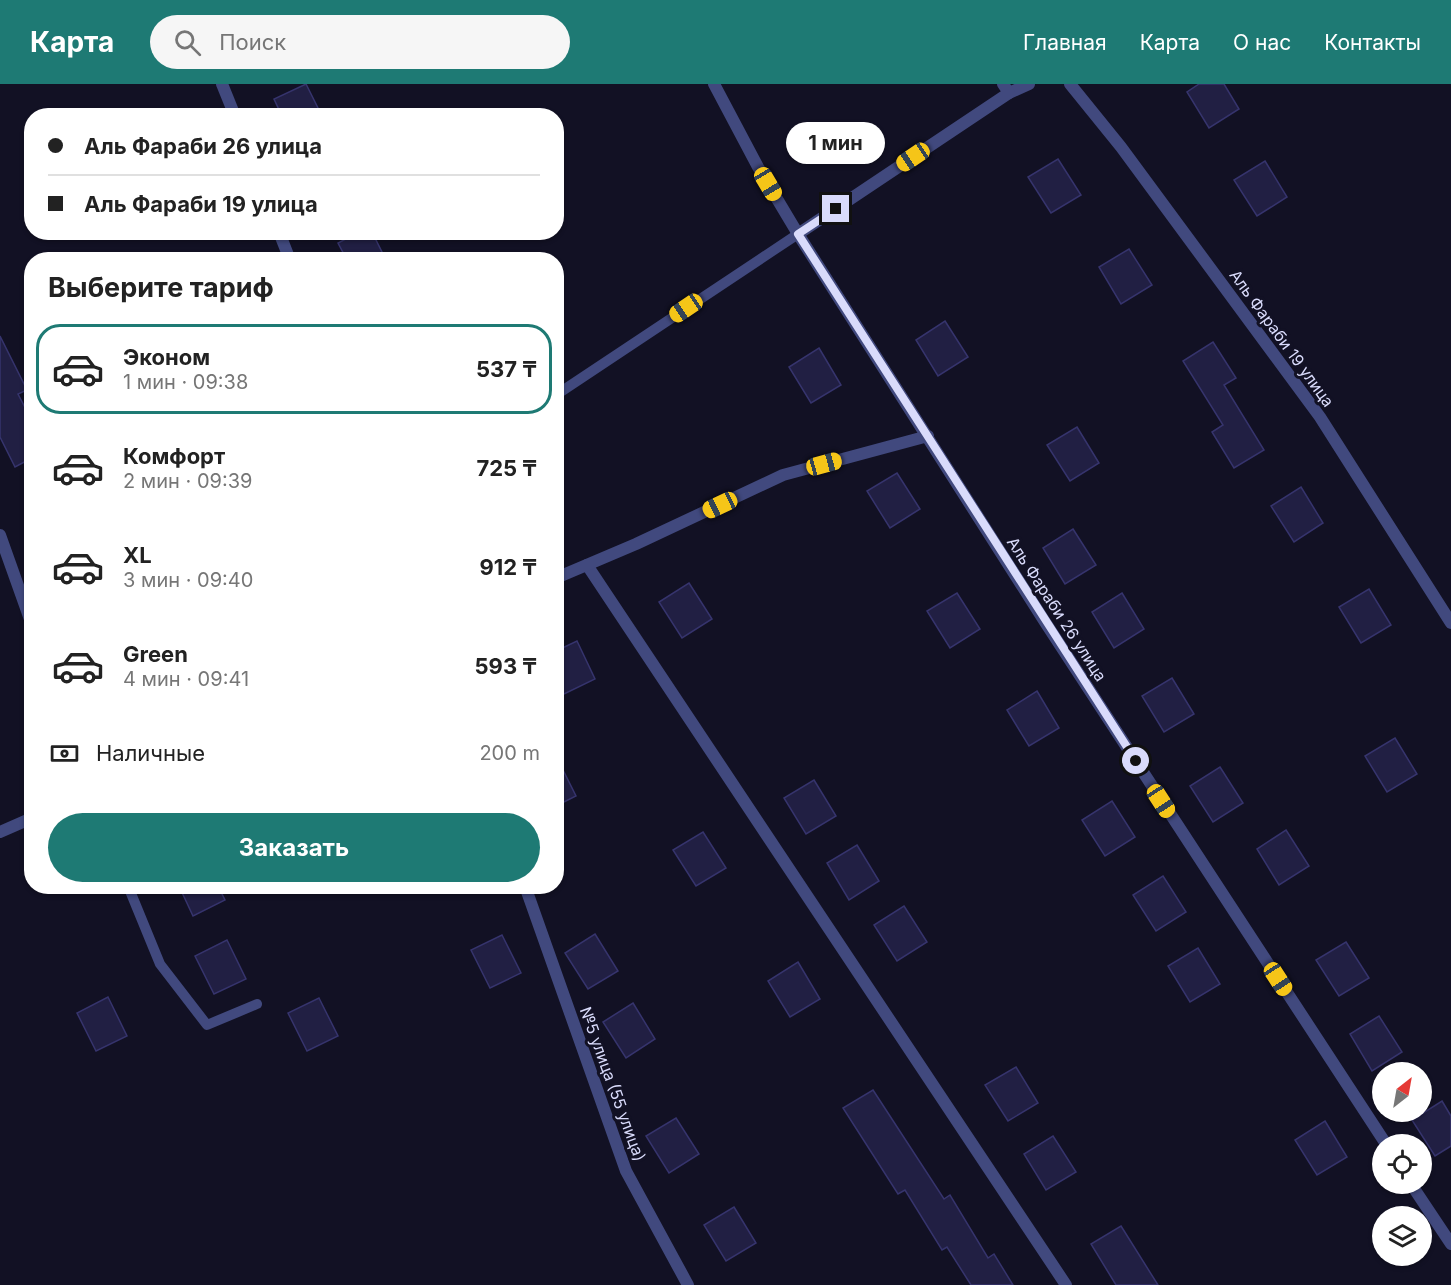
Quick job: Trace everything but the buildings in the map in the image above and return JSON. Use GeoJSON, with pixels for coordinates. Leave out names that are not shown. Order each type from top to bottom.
{"type":"FeatureCollection","features":[{"type":"Feature","properties":{"kind":"street"},"geometry":{"type":"LineString","coordinates":[[222,84],[232,108]]}},
{"type":"Feature","properties":{"kind":"street","name":"Аль Фараби 26 улица"},"geometry":{"type":"LineString","coordinates":[[714,84],[758,167],[798,234],[1045,622],[1379,1134]]}},
{"type":"Feature","properties":{"kind":"street"},"geometry":{"type":"LineString","coordinates":[[798,234],[1006,89],[1029,84]]}},
{"type":"Feature","properties":{"kind":"street","name":"Аль Фараби 19 улица"},"geometry":{"type":"LineString","coordinates":[[1070,84],[1121,147],[1320,417],[1451,623]]}},
{"type":"Feature","properties":{"kind":"street"},"geometry":{"type":"LineString","coordinates":[[564,575],[783,475],[928,436]]}},
{"type":"Feature","properties":{"kind":"street"},"geometry":{"type":"LineString","coordinates":[[0,536],[24,603]]}},
{"type":"Feature","properties":{"kind":"street"},"geometry":{"type":"LineString","coordinates":[[587,565],[1066,1285]]}},
{"type":"Feature","properties":{"kind":"street"},"geometry":{"type":"LineString","coordinates":[[0,832],[24,822]]}},
{"type":"Feature","properties":{"kind":"street","name":"№5 улица (55 улица)"},"geometry":{"type":"LineString","coordinates":[[528,894],[626,1171],[688,1285]]}},
{"type":"Feature","properties":{"kind":"street"},"geometry":{"type":"LineString","coordinates":[[1418,1194],[1451,1244]]}},
{"type":"Feature","properties":{"kind":"lane"},"geometry":{"type":"LineString","coordinates":[[564,390],[798,234]]}},
{"type":"Feature","properties":{"kind":"lane"},"geometry":{"type":"LineString","coordinates":[[131,894],[160,964],[207,1025],[257,1004]]}},
{"type":"Feature","properties":{"kind":"route"},"geometry":{"type":"LineString","coordinates":[[836,209],[798,234],[1136,761]]}}]}
